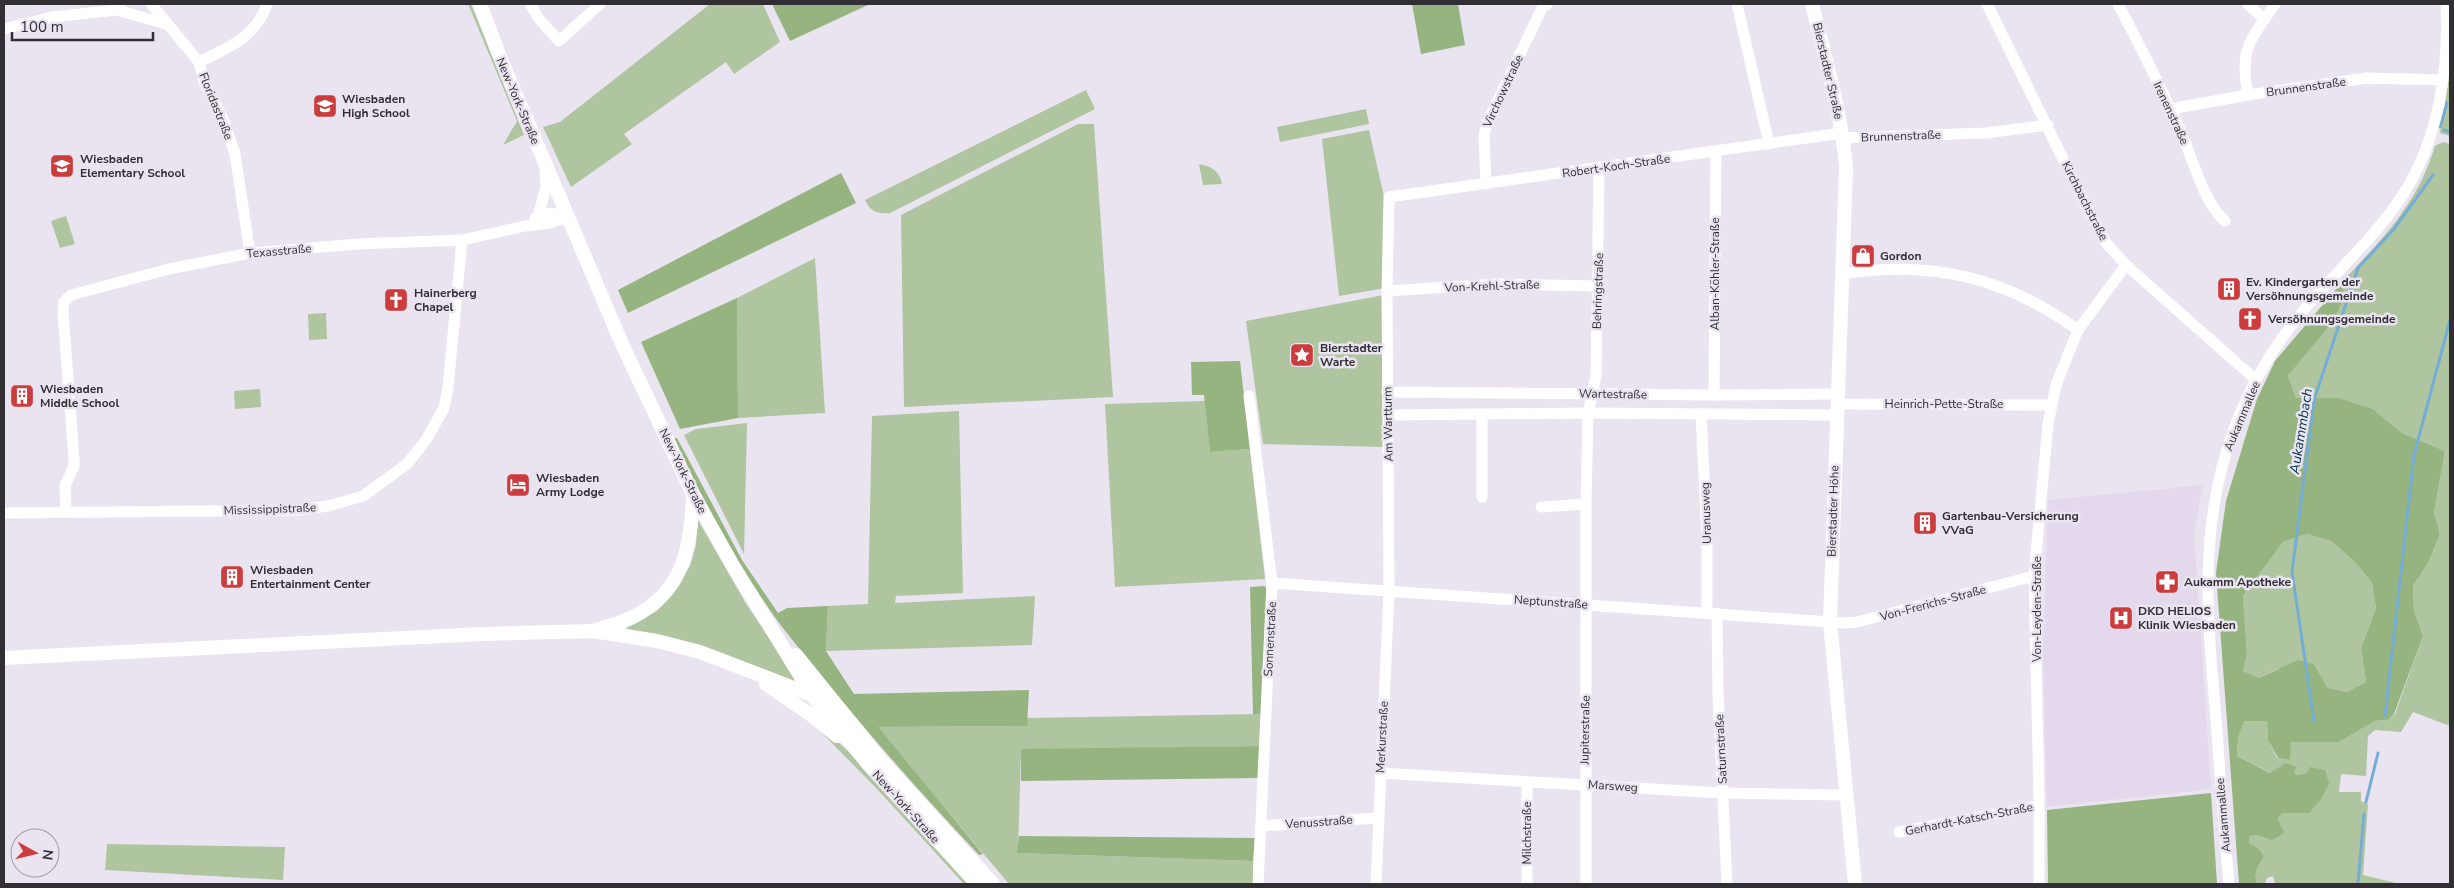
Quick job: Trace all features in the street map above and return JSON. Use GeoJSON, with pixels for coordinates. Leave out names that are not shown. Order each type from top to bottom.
{"type":"FeatureCollection","features":[{"type":"Feature","properties":{"kind":"main road","name":"New-York-Straße"},"geometry":{"type":"LineString","coordinates":[[480,4],[545,165],[622,344],[693,494],[749,593],[812,695],[868,764],[976,884]]}},
{"type":"Feature","properties":{"kind":"main road","name":"Bierstadter Straße"},"geometry":{"type":"LineString","coordinates":[[1815,5],[1843,136]]}},
{"type":"Feature","properties":{"kind":"main road","name":"Bierstadter Höhe"},"geometry":{"type":"LineString","coordinates":[[1843,136],[1846,167],[1830,622],[1855,884]]}},
{"type":"Feature","properties":{"kind":"main road"},"geometry":{"type":"LineString","coordinates":[[593,631],[632,618],[657,601],[668,590],[683,564],[688,549],[693,494]]}},
{"type":"Feature","properties":{"kind":"main road","name":"New-York-Straße"},"geometry":{"type":"LineString","coordinates":[[749,593],[841,712],[891,772],[993,884]]}},
{"type":"Feature","properties":{"kind":"main road"},"geometry":{"type":"LineString","coordinates":[[4,658],[483,634],[593,631],[657,641],[700,652],[812,695],[841,712]]}},
{"type":"Feature","properties":{"kind":"main road"},"geometry":{"type":"LineString","coordinates":[[739,668],[814,717],[868,764]]}},
{"type":"Feature","properties":{"kind":"street","name":"Floridastraße"},"geometry":{"type":"LineString","coordinates":[[151,4],[199,62],[204,82],[224,121],[235,154],[250,253]]}},
{"type":"Feature","properties":{"kind":"street"},"geometry":{"type":"LineString","coordinates":[[199,62],[238,42],[256,27],[267,4]]}},
{"type":"Feature","properties":{"kind":"street"},"geometry":{"type":"LineString","coordinates":[[530,4],[539,19],[559,41],[600,4]]}},
{"type":"Feature","properties":{"kind":"street","name":"Virchowstraße"},"geometry":{"type":"LineString","coordinates":[[1486,184],[1484,137],[1486,125],[1546,4]]}},
{"type":"Feature","properties":{"kind":"street"},"geometry":{"type":"LineString","coordinates":[[1737,4],[1769,144]]}},
{"type":"Feature","properties":{"kind":"street","name":"Kirchbachstraße"},"geometry":{"type":"LineString","coordinates":[[1987,4],[2100,232],[2126,265],[2256,380]]}},
{"type":"Feature","properties":{"kind":"street","name":"Irenenstraße"},"geometry":{"type":"LineString","coordinates":[[2118,4],[2170,109],[2210,202],[2216,214],[2225,221]]}},
{"type":"Feature","properties":{"kind":"street"},"geometry":{"type":"LineString","coordinates":[[2248,4],[2264,19]]}},
{"type":"Feature","properties":{"kind":"street"},"geometry":{"type":"LineString","coordinates":[[2248,95],[2243,66],[2244,57],[2250,42],[2275,4]]}},
{"type":"Feature","properties":{"kind":"street","name":"Aukammallee"},"geometry":{"type":"LineString","coordinates":[[2229,884],[2207,606],[2208,545],[2220,472],[2236,425],[2256,380],[2302,312],[2358,253],[2402,196],[2420,162],[2431,134],[2443,80],[2446,50],[2446,4]]}},
{"type":"Feature","properties":{"kind":"street"},"geometry":{"type":"LineString","coordinates":[[4,29],[52,17],[119,7],[169,25]]}},
{"type":"Feature","properties":{"kind":"street","name":"Brunnenstraße"},"geometry":{"type":"LineString","coordinates":[[2170,109],[2248,95],[2367,78],[2443,80]]}},
{"type":"Feature","properties":{"kind":"street","name":"Brunnenstraße"},"geometry":{"type":"LineString","coordinates":[[1843,136],[2009,132],[2048,125]]}},
{"type":"Feature","properties":{"kind":"street","name":"Robert-Koch-Straße"},"geometry":{"type":"LineString","coordinates":[[1389,196],[1599,169],[1769,144],[1843,136]]}},
{"type":"Feature","properties":{"kind":"street","name":"Alban-Köhler-Straße"},"geometry":{"type":"LineString","coordinates":[[1714,395],[1716,152]]}},
{"type":"Feature","properties":{"kind":"street"},"geometry":{"type":"LineString","coordinates":[[538,216],[546,187],[545,165]]}},
{"type":"Feature","properties":{"kind":"street","name":"Behringstraße"},"geometry":{"type":"LineString","coordinates":[[1586,504],[1588,413],[1594,393],[1596,376],[1599,169]]}},
{"type":"Feature","properties":{"kind":"street","name":"Am Wartturm"},"geometry":{"type":"LineString","coordinates":[[1389,196],[1387,291],[1389,590]]}},
{"type":"Feature","properties":{"kind":"street"},"geometry":{"type":"LineString","coordinates":[[525,226],[538,216],[554,212],[567,216]]}},
{"type":"Feature","properties":{"kind":"street"},"geometry":{"type":"LineString","coordinates":[[525,226],[550,223],[567,216]]}},
{"type":"Feature","properties":{"kind":"street","name":"Texasstraße"},"geometry":{"type":"LineString","coordinates":[[66,512],[65,486],[74,466],[74,460],[63,312],[64,302],[71,295],[152,274],[250,253],[358,244],[462,240],[525,226]]}},
{"type":"Feature","properties":{"kind":"street","name":"Mississippistraße"},"geometry":{"type":"LineString","coordinates":[[4,513],[299,510],[328,506],[363,496],[413,458],[426,440],[444,408],[451,364],[462,240]]}},
{"type":"Feature","properties":{"kind":"street","name":"Von-Leyden-Straße"},"geometry":{"type":"LineString","coordinates":[[2039,884],[2034,576],[2051,405],[2062,366],[2078,330],[2126,265]]}},
{"type":"Feature","properties":{"kind":"street"},"geometry":{"type":"LineString","coordinates":[[1842,274],[1902,268],[1944,272],[1969,277],[2016,293],[2058,316],[2078,330]]}},
{"type":"Feature","properties":{"kind":"street","name":"Von-Krehl-Straße"},"geometry":{"type":"LineString","coordinates":[[1387,291],[1497,284],[1596,286]]}},
{"type":"Feature","properties":{"kind":"street","name":"Wartestraße"},"geometry":{"type":"LineString","coordinates":[[1387,392],[1714,395],[1837,404]]}},
{"type":"Feature","properties":{"kind":"street","name":"Sonnenstraße"},"geometry":{"type":"LineString","coordinates":[[1249,396],[1272,583],[1258,884]]}},
{"type":"Feature","properties":{"kind":"street","name":"Wartestraße"},"geometry":{"type":"LineString","coordinates":[[1388,415],[1702,414],[1837,404]]}},
{"type":"Feature","properties":{"kind":"street","name":"Heinrich-Pette-Straße"},"geometry":{"type":"LineString","coordinates":[[1837,404],[2051,405]]}},
{"type":"Feature","properties":{"kind":"street","name":"Uranusweg"},"geometry":{"type":"LineString","coordinates":[[1702,414],[1712,613]]}},
{"type":"Feature","properties":{"kind":"street"},"geometry":{"type":"LineString","coordinates":[[1482,415],[1482,497]]}},
{"type":"Feature","properties":{"kind":"street"},"geometry":{"type":"LineString","coordinates":[[1540,507],[1586,504]]}},
{"type":"Feature","properties":{"kind":"street","name":"Jupiterstraße"},"geometry":{"type":"LineString","coordinates":[[1586,504],[1586,884]]}},
{"type":"Feature","properties":{"kind":"street","name":"Von-Frerichs-Straße"},"geometry":{"type":"LineString","coordinates":[[1830,622],[1857,622],[2034,576]]}},
{"type":"Feature","properties":{"kind":"street","name":"Neptunstraße"},"geometry":{"type":"LineString","coordinates":[[1272,583],[1830,622]]}},
{"type":"Feature","properties":{"kind":"street","name":"Merkurstraße"},"geometry":{"type":"LineString","coordinates":[[1376,884],[1377,818],[1389,590]]}},
{"type":"Feature","properties":{"kind":"street","name":"Saturnstraße"},"geometry":{"type":"LineString","coordinates":[[1712,613],[1718,693],[1727,884]]}},
{"type":"Feature","properties":{"kind":"street","name":"Marsweg"},"geometry":{"type":"LineString","coordinates":[[1380,773],[1723,793],[1846,795]]}},
{"type":"Feature","properties":{"kind":"street","name":"Milchstraße"},"geometry":{"type":"LineString","coordinates":[[1527,782],[1527,884]]}},
{"type":"Feature","properties":{"kind":"street","name":"Gerhardt-Katsch-Straße"},"geometry":{"type":"LineString","coordinates":[[1900,832],[2039,806]]}},
{"type":"Feature","properties":{"kind":"street","name":"Venusstraße"},"geometry":{"type":"LineString","coordinates":[[1261,826],[1377,818]]}},
{"type":"Feature","properties":{"kind":"shaded area","name":"DKD HELIOS Klinik Wiesbaden"},"geometry":{"type":"Polygon","coordinates":[[[2203,485],[2194,533],[2211,789],[2047,807],[2043,653],[2048,500],[2203,485]]]}},
{"type":"Feature","properties":{"kind":"green space"},"geometry":{"type":"Polygon","coordinates":[[[468,4],[471,4],[524,135],[503,145],[517,121],[468,4]]]}},
{"type":"Feature","properties":{"kind":"green space"},"geometry":{"type":"Polygon","coordinates":[[[710,4],[763,4],[780,42],[734,74],[726,62],[624,134],[632,144],[571,187],[543,127],[560,122],[710,4]]]}},
{"type":"Feature","properties":{"kind":"green space"},"geometry":{"type":"Polygon","coordinates":[[[772,4],[870,4],[790,41],[772,4]]]}},
{"type":"Feature","properties":{"kind":"green space"},"geometry":{"type":"Polygon","coordinates":[[[1412,4],[1458,4],[1465,45],[1421,54],[1412,4]]]}},
{"type":"Feature","properties":{"kind":"green space"},"geometry":{"type":"Polygon","coordinates":[[[2450,50],[2450,136],[2440,133],[2447,90],[2450,50]]]}},
{"type":"Feature","properties":{"kind":"green space"},"geometry":{"type":"Polygon","coordinates":[[[1086,90],[1095,109],[890,213],[875,211],[865,200],[1086,90]]]}},
{"type":"Feature","properties":{"kind":"green space"},"geometry":{"type":"Polygon","coordinates":[[[1366,109],[1369,124],[1280,142],[1277,127],[1366,109]]]}},
{"type":"Feature","properties":{"kind":"green space"},"geometry":{"type":"Polygon","coordinates":[[[1078,124],[1094,124],[1113,397],[904,407],[901,215],[1078,124]]]}},
{"type":"Feature","properties":{"kind":"green space"},"geometry":{"type":"Polygon","coordinates":[[[1369,130],[1384,197],[1385,288],[1339,296],[1322,139],[1369,130]]]}},
{"type":"Feature","properties":{"kind":"green space"},"geometry":{"type":"Polygon","coordinates":[[[2443,142],[2450,144],[2450,726],[2413,712],[2401,732],[2375,730],[2368,736],[2366,776],[2341,774],[2339,792],[2361,792],[2361,801],[2368,804],[2363,875],[2400,884],[2275,884],[2273,876],[2267,878],[2265,884],[2258,884],[2256,873],[2264,856],[2260,850],[2249,842],[2250,836],[2257,835],[2271,840],[2281,826],[2278,818],[2307,773],[2297,775],[2294,772],[2271,773],[2237,756],[2238,738],[2244,720],[2267,721],[2268,740],[2277,758],[2289,760],[2291,742],[2339,742],[2375,721],[2388,720],[2395,714],[2423,636],[2414,611],[2413,584],[2428,563],[2440,534],[2434,512],[2445,451],[2402,433],[2373,409],[2339,398],[2296,398],[2288,376],[2332,323],[2344,299],[2342,282],[2397,220],[2419,186],[2435,146],[2443,142]]]}},
{"type":"Feature","properties":{"kind":"green space"},"geometry":{"type":"Polygon","coordinates":[[[1199,164],[1215,170],[1222,184],[1203,185],[1199,164]]]}},
{"type":"Feature","properties":{"kind":"green space"},"geometry":{"type":"Polygon","coordinates":[[[841,173],[856,203],[628,313],[618,290],[841,173]]]}},
{"type":"Feature","properties":{"kind":"green space"},"geometry":{"type":"Polygon","coordinates":[[[66,216],[75,244],[60,248],[51,221],[66,216]]]}},
{"type":"Feature","properties":{"kind":"green space"},"geometry":{"type":"Polygon","coordinates":[[[815,258],[825,413],[738,418],[737,298],[815,258]]]}},
{"type":"Feature","properties":{"kind":"green space"},"geometry":{"type":"Polygon","coordinates":[[[2342,282],[2344,299],[2332,323],[2288,376],[2296,398],[2339,398],[2373,409],[2402,433],[2445,451],[2434,512],[2440,534],[2428,563],[2413,585],[2414,611],[2423,636],[2394,714],[2388,720],[2375,721],[2339,742],[2291,742],[2290,760],[2278,758],[2268,740],[2267,721],[2244,721],[2238,738],[2237,756],[2270,773],[2286,763],[2296,767],[2294,772],[2297,775],[2307,773],[2310,767],[2325,770],[2329,783],[2321,799],[2309,813],[2282,813],[2278,818],[2284,834],[2271,840],[2257,835],[2250,836],[2249,842],[2260,850],[2264,856],[2256,873],[2258,884],[2239,884],[2216,573],[2226,501],[2257,399],[2275,361],[2342,282]],[[2307,534],[2283,542],[2243,596],[2247,654],[2243,671],[2259,678],[2298,660],[2314,664],[2328,688],[2347,692],[2366,682],[2361,648],[2376,608],[2372,583],[2354,561],[2331,541],[2307,534]]]}},
{"type":"Feature","properties":{"kind":"green space"},"geometry":{"type":"Polygon","coordinates":[[[1384,295],[1384,447],[1263,444],[1246,321],[1384,295]]]}},
{"type":"Feature","properties":{"kind":"green space"},"geometry":{"type":"Polygon","coordinates":[[[737,298],[738,418],[680,429],[641,342],[737,298]]]}},
{"type":"Feature","properties":{"kind":"green space"},"geometry":{"type":"Polygon","coordinates":[[[326,313],[327,339],[309,340],[308,314],[326,313]]]}},
{"type":"Feature","properties":{"kind":"green space"},"geometry":{"type":"Polygon","coordinates":[[[1240,361],[1250,449],[1210,452],[1204,395],[1192,395],[1191,362],[1240,361]]]}},
{"type":"Feature","properties":{"kind":"green space"},"geometry":{"type":"Polygon","coordinates":[[[260,389],[261,407],[235,409],[234,391],[260,389]]]}},
{"type":"Feature","properties":{"kind":"green space"},"geometry":{"type":"Polygon","coordinates":[[[1205,401],[1210,452],[1250,449],[1265,579],[1115,587],[1105,404],[1205,401]]]}},
{"type":"Feature","properties":{"kind":"green space"},"geometry":{"type":"Polygon","coordinates":[[[959,411],[963,593],[896,596],[895,603],[1035,596],[1032,645],[826,651],[828,606],[868,604],[872,416],[959,411]]]}},
{"type":"Feature","properties":{"kind":"green space"},"geometry":{"type":"Polygon","coordinates":[[[747,423],[744,554],[684,435],[696,429],[747,423]]]}},
{"type":"Feature","properties":{"kind":"green space"},"geometry":{"type":"Polygon","coordinates":[[[677,438],[742,560],[778,613],[787,608],[828,606],[826,651],[854,694],[1029,690],[1027,726],[878,727],[983,854],[979,855],[898,767],[780,624],[746,573],[720,529],[673,439],[677,438]]]}},
{"type":"Feature","properties":{"kind":"green space"},"geometry":{"type":"Polygon","coordinates":[[[698,520],[745,602],[801,686],[737,660],[695,646],[627,629],[628,625],[657,611],[673,594],[690,566],[696,545],[698,520]]]}},
{"type":"Feature","properties":{"kind":"green space"},"geometry":{"type":"Polygon","coordinates":[[[2307,534],[2331,541],[2354,561],[2372,583],[2376,608],[2361,648],[2366,682],[2347,692],[2328,688],[2314,664],[2277,669],[2259,678],[2243,671],[2247,654],[2243,596],[2283,542],[2307,534]]]}},
{"type":"Feature","properties":{"kind":"green space"},"geometry":{"type":"Polygon","coordinates":[[[1265,586],[1268,592],[1261,714],[1253,714],[1250,587],[1265,586]]]}},
{"type":"Feature","properties":{"kind":"green space"},"geometry":{"type":"Polygon","coordinates":[[[1261,714],[1260,746],[1021,750],[1018,853],[1253,861],[1253,884],[1009,884],[877,727],[1026,726],[1027,718],[1261,714]]]}},
{"type":"Feature","properties":{"kind":"green space"},"geometry":{"type":"Polygon","coordinates":[[[821,727],[850,753],[969,884],[964,884],[878,790],[822,733],[821,727]]]}},
{"type":"Feature","properties":{"kind":"green space"},"geometry":{"type":"Polygon","coordinates":[[[1260,746],[1258,778],[1021,781],[1021,749],[1260,746]]]}},
{"type":"Feature","properties":{"kind":"green space"},"geometry":{"type":"Polygon","coordinates":[[[2211,793],[2217,884],[2048,884],[2047,810],[2211,793]]]}},
{"type":"Feature","properties":{"kind":"green space"},"geometry":{"type":"Polygon","coordinates":[[[1019,836],[1255,838],[1253,861],[1017,853],[1019,836]]]}},
{"type":"Feature","properties":{"kind":"green space"},"geometry":{"type":"Polygon","coordinates":[[[107,844],[285,847],[283,880],[105,870],[107,844]]]}},
{"type":"Feature","properties":{"kind":"waterway","name":"Aukammbach"},"geometry":{"type":"LineString","coordinates":[[2440,127],[2447,103]]}},
{"type":"Feature","properties":{"kind":"waterway","name":"Aukammbach"},"geometry":{"type":"LineString","coordinates":[[2444,130],[2450,132]]}},
{"type":"Feature","properties":{"kind":"waterway","name":"Aukammbach"},"geometry":{"type":"LineString","coordinates":[[2314,721],[2292,572],[2314,400],[2358,268],[2394,229],[2433,175]]}},
{"type":"Feature","properties":{"kind":"waterway","name":"Aukammbach"},"geometry":{"type":"LineString","coordinates":[[2385,716],[2414,455],[2450,320]]}},
{"type":"Feature","properties":{"kind":"waterway","name":"Aukammbach"},"geometry":{"type":"LineString","coordinates":[[2366,802],[2378,753]]}},
{"type":"Feature","properties":{"kind":"waterway","name":"Aukammbach"},"geometry":{"type":"LineString","coordinates":[[2358,884],[2364,814]]}},
{"type":"Feature","properties":{"kind":"place","name":"Wiesbaden High School"},"geometry":{"type":"Point","coordinates":[325,106]}},
{"type":"Feature","properties":{"kind":"place","name":"Wiesbaden Elementary School"},"geometry":{"type":"Point","coordinates":[62,166]}},
{"type":"Feature","properties":{"kind":"place","name":"Gordon"},"geometry":{"type":"Point","coordinates":[1863,256]}},
{"type":"Feature","properties":{"kind":"place","name":"Ev. Kindergarten der Versöhnungsgemeinde"},"geometry":{"type":"Point","coordinates":[2229,289]}},
{"type":"Feature","properties":{"kind":"place","name":"Hainerberg Chapel"},"geometry":{"type":"Point","coordinates":[396,300]}},
{"type":"Feature","properties":{"kind":"place","name":"Versöhnungsgemeinde"},"geometry":{"type":"Point","coordinates":[2250,319]}},
{"type":"Feature","properties":{"kind":"place","name":"Bierstadter Warte"},"geometry":{"type":"Point","coordinates":[1302,355]}},
{"type":"Feature","properties":{"kind":"place","name":"Wiesbaden Middle School"},"geometry":{"type":"Point","coordinates":[22,396]}},
{"type":"Feature","properties":{"kind":"place","name":"Wiesbaden Army Lodge"},"geometry":{"type":"Point","coordinates":[518,485]}},
{"type":"Feature","properties":{"kind":"place","name":"Gartenbau-Versicherung VVaG"},"geometry":{"type":"Point","coordinates":[1925,523]}},
{"type":"Feature","properties":{"kind":"place","name":"Wiesbaden Entertainment Center"},"geometry":{"type":"Point","coordinates":[232,577]}},
{"type":"Feature","properties":{"kind":"place","name":"Aukamm Apotheke"},"geometry":{"type":"Point","coordinates":[2167,582]}},
{"type":"Feature","properties":{"kind":"place","name":"DKD HELIOS Klinik Wiesbaden"},"geometry":{"type":"Point","coordinates":[2121,618]}}]}
